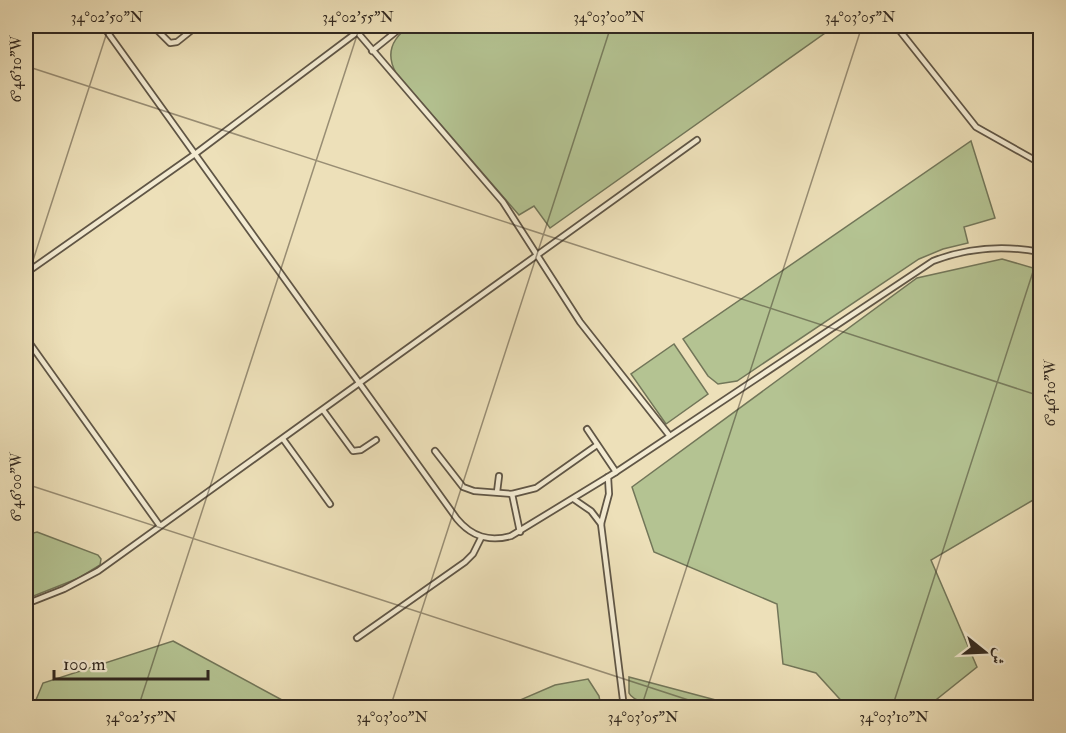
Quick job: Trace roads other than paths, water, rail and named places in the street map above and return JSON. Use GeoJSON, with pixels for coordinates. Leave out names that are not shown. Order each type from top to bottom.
{"type":"FeatureCollection","features":[{"type":"Feature","properties":{"kind":"lane"},"geometry":{"type":"LineString","coordinates":[[103,26],[457,519],[464,527],[481,538],[501,539],[520,532],[574,500],[933,261],[960,253],[987,249],[1041,252]]}},
{"type":"Feature","properties":{"kind":"lane"},"geometry":{"type":"LineString","coordinates":[[153,26],[170,43],[177,42],[197,26]]}},
{"type":"Feature","properties":{"kind":"lane"},"geometry":{"type":"LineString","coordinates":[[352,26],[503,202],[592,339],[669,435]]}},
{"type":"Feature","properties":{"kind":"lane"},"geometry":{"type":"LineString","coordinates":[[372,51],[403,26]]}},
{"type":"Feature","properties":{"kind":"lane"},"geometry":{"type":"LineString","coordinates":[[896,26],[976,127],[1041,163]]}},
{"type":"Feature","properties":{"kind":"lane"},"geometry":{"type":"LineString","coordinates":[[26,273],[195,154],[356,33]]}},
{"type":"Feature","properties":{"kind":"lane"},"geometry":{"type":"LineString","coordinates":[[26,604],[83,580],[283,439],[697,140]]}},
{"type":"Feature","properties":{"kind":"lane"},"geometry":{"type":"LineString","coordinates":[[26,338],[160,526]]}},
{"type":"Feature","properties":{"kind":"lane"},"geometry":{"type":"LineString","coordinates":[[323,410],[353,452],[361,450],[376,440]]}},
{"type":"Feature","properties":{"kind":"lane"},"geometry":{"type":"LineString","coordinates":[[587,429],[616,472]]}},
{"type":"Feature","properties":{"kind":"lane"},"geometry":{"type":"LineString","coordinates":[[283,439],[330,504]]}},
{"type":"Feature","properties":{"kind":"lane"},"geometry":{"type":"LineString","coordinates":[[435,451],[463,487],[513,494],[536,488],[597,445]]}},
{"type":"Feature","properties":{"kind":"lane"},"geometry":{"type":"LineString","coordinates":[[497,492],[499,476]]}},
{"type":"Feature","properties":{"kind":"lane"},"geometry":{"type":"LineString","coordinates":[[609,477],[609,494],[601,524],[624,708]]}},
{"type":"Feature","properties":{"kind":"lane"},"geometry":{"type":"LineString","coordinates":[[513,494],[520,532]]}},
{"type":"Feature","properties":{"kind":"lane"},"geometry":{"type":"LineString","coordinates":[[574,500],[591,511],[601,524]]}},
{"type":"Feature","properties":{"kind":"lane"},"geometry":{"type":"LineString","coordinates":[[357,638],[465,562],[473,554],[481,538]]}}]}
